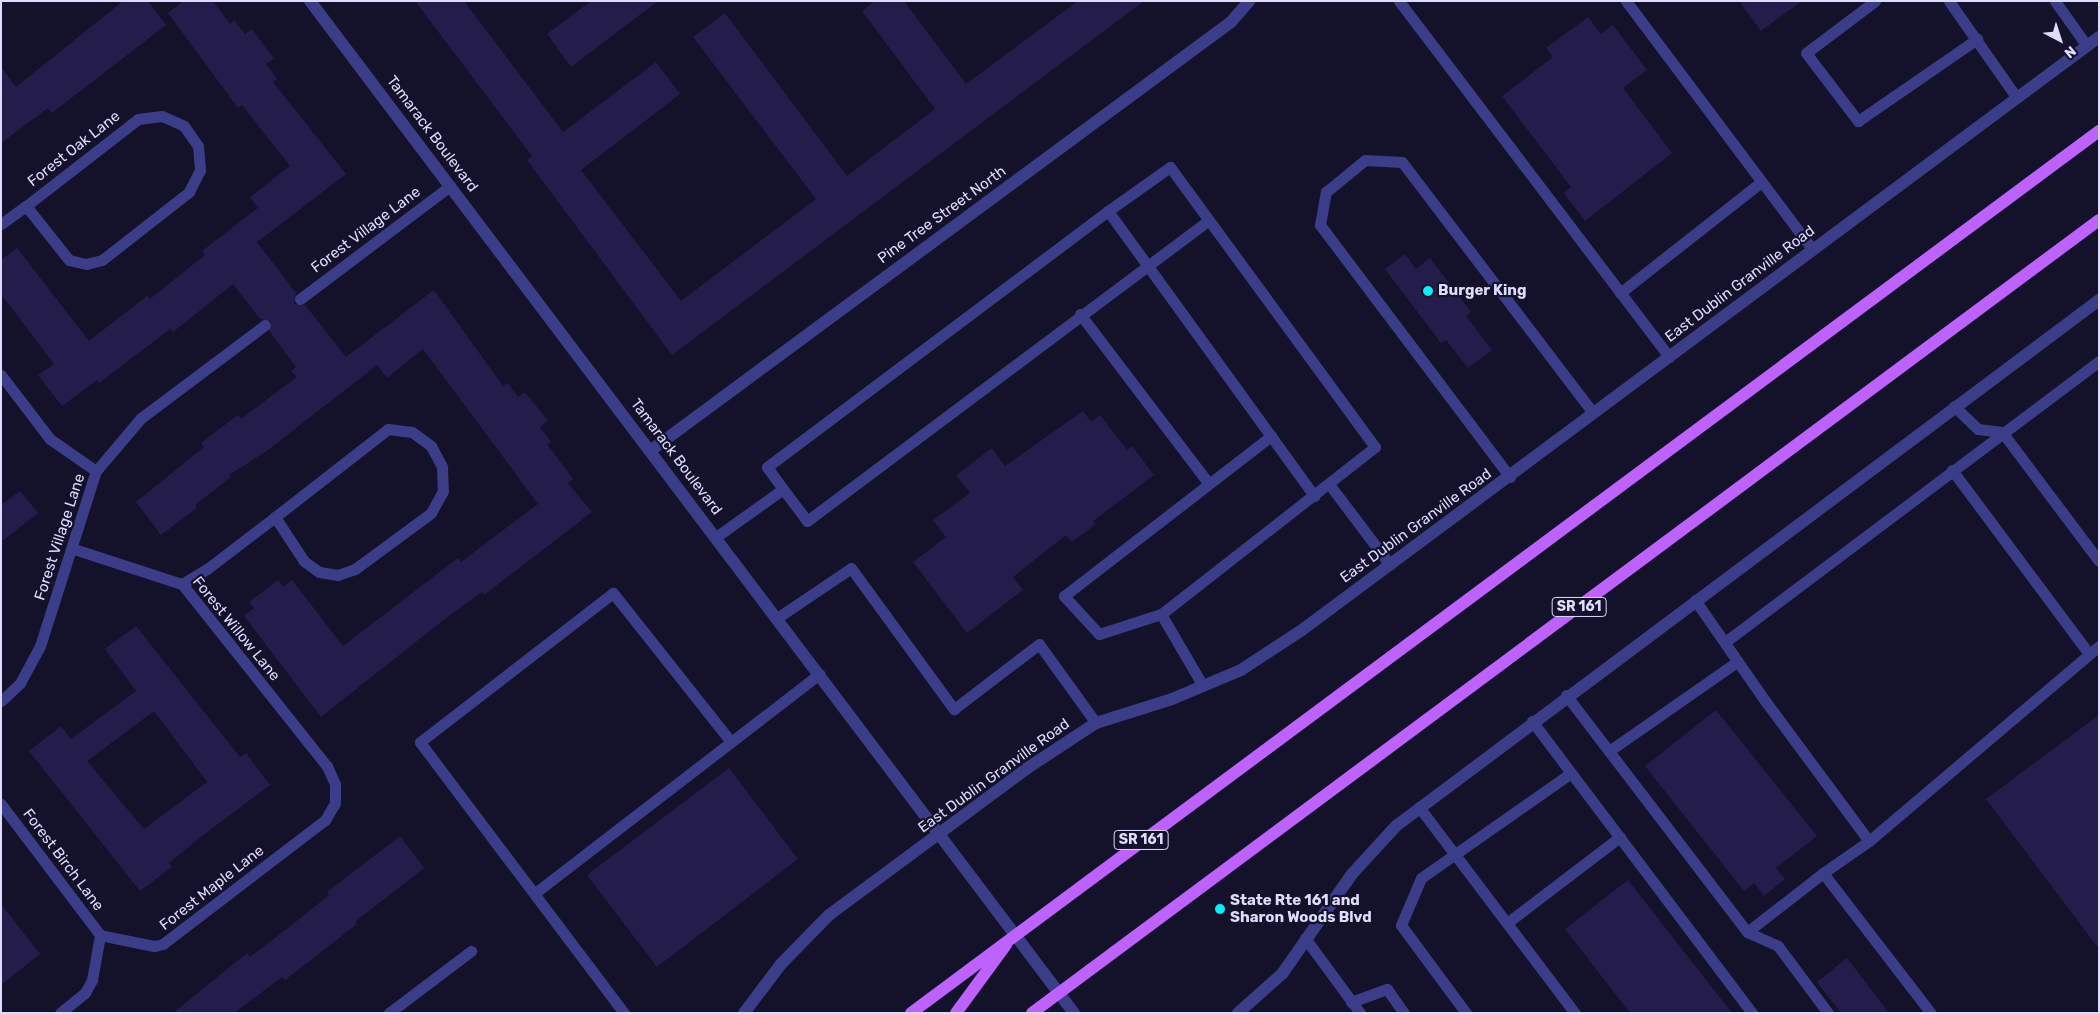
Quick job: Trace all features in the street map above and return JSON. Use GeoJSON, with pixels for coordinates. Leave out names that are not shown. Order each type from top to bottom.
{"type":"FeatureCollection","features":[{"type":"Feature","properties":{"kind":"main road","name":"SR 161"},"geometry":{"type":"LineString","coordinates":[[911,1013],[1014,934],[2099,131]]}},
{"type":"Feature","properties":{"kind":"main road","name":"SR 161"},"geometry":{"type":"LineString","coordinates":[[1032,1013],[2099,220]]}},
{"type":"Feature","properties":{"kind":"main road"},"geometry":{"type":"LineString","coordinates":[[956,1013],[1014,934]]}},
{"type":"Feature","properties":{"kind":"street","name":"Tamarack Boulevard"},"geometry":{"type":"LineString","coordinates":[[310,1],[1074,1013]]}},
{"type":"Feature","properties":{"kind":"street","name":"Pine Tree Street North"},"geometry":{"type":"LineString","coordinates":[[650,451],[1231,22],[1249,1]]}},
{"type":"Feature","properties":{"kind":"street","name":"East Dublin Granville Road"},"geometry":{"type":"LineString","coordinates":[[744,1013],[781,964],[829,915],[940,835],[1028,767],[1096,723],[1203,686],[1241,670],[1390,565],[1510,477],[2099,37]]}},
{"type":"Feature","properties":{"kind":"street"},"geometry":{"type":"LineString","coordinates":[[1238,1013],[1282,974],[1305,938],[1352,874],[1396,826],[1532,721],[2099,300]]}},
{"type":"Feature","properties":{"kind":"lane"},"geometry":{"type":"LineString","coordinates":[[1399,1],[1669,357]]}},
{"type":"Feature","properties":{"kind":"lane"},"geometry":{"type":"LineString","coordinates":[[1626,1],[1813,250]]}},
{"type":"Feature","properties":{"kind":"lane"},"geometry":{"type":"LineString","coordinates":[[1875,1],[1806,53],[1858,121],[1977,39]]}},
{"type":"Feature","properties":{"kind":"lane"},"geometry":{"type":"LineString","coordinates":[[1949,1],[2017,98]]}},
{"type":"Feature","properties":{"kind":"lane"},"geometry":{"type":"LineString","coordinates":[[2054,1],[2087,46]]}},
{"type":"Feature","properties":{"kind":"lane","name":"Forest Oak Lane"},"geometry":{"type":"LineString","coordinates":[[1,224],[138,119],[162,116],[184,126],[198,146],[200,170],[189,192],[102,260],[86,264],[69,260],[26,206]]}},
{"type":"Feature","properties":{"kind":"lane"},"geometry":{"type":"LineString","coordinates":[[1510,477],[1320,225],[1326,192],[1365,160],[1402,162],[1594,413]]}},
{"type":"Feature","properties":{"kind":"lane"},"geometry":{"type":"LineString","coordinates":[[1209,220],[1080,314],[807,521],[767,467],[1170,166],[1375,447],[1161,614],[1099,634],[1064,596],[1271,436]]}},
{"type":"Feature","properties":{"kind":"lane"},"geometry":{"type":"LineString","coordinates":[[1620,293],[1762,182]]}},
{"type":"Feature","properties":{"kind":"lane","name":"Forest Village Lane"},"geometry":{"type":"LineString","coordinates":[[300,299],[450,186]]}},
{"type":"Feature","properties":{"kind":"lane"},"geometry":{"type":"LineString","coordinates":[[1108,211],[1314,496]]}},
{"type":"Feature","properties":{"kind":"lane"},"geometry":{"type":"LineString","coordinates":[[1080,314],[1209,484]]}},
{"type":"Feature","properties":{"kind":"lane","name":"Forest Village Lane"},"geometry":{"type":"LineString","coordinates":[[1,701],[20,683],[40,646],[74,549],[96,471],[141,418],[265,326]]}},
{"type":"Feature","properties":{"kind":"lane"},"geometry":{"type":"LineString","coordinates":[[1725,642],[2002,432],[2099,361]]}},
{"type":"Feature","properties":{"kind":"lane"},"geometry":{"type":"LineString","coordinates":[[1,375],[50,439],[96,471]]}},
{"type":"Feature","properties":{"kind":"lane"},"geometry":{"type":"LineString","coordinates":[[1954,406],[1978,429],[2002,432],[2099,561]]}},
{"type":"Feature","properties":{"kind":"lane"},"geometry":{"type":"LineString","coordinates":[[182,584],[207,569],[388,429],[412,432],[432,446],[442,467],[443,491],[431,513],[355,569],[338,576],[319,572],[304,561],[275,517]]}},
{"type":"Feature","properties":{"kind":"lane"},"geometry":{"type":"LineString","coordinates":[[1952,470],[2089,654]]}},
{"type":"Feature","properties":{"kind":"lane"},"geometry":{"type":"LineString","coordinates":[[1329,484],[1390,565]]}},
{"type":"Feature","properties":{"kind":"lane"},"geometry":{"type":"LineString","coordinates":[[716,537],[783,489]]}},
{"type":"Feature","properties":{"kind":"lane","name":"Forest Willow Lane"},"geometry":{"type":"LineString","coordinates":[[74,549],[182,584],[327,766],[335,784]]}},
{"type":"Feature","properties":{"kind":"lane"},"geometry":{"type":"LineString","coordinates":[[777,618],[851,568],[954,709],[1039,644],[1096,723]]}},
{"type":"Feature","properties":{"kind":"lane"},"geometry":{"type":"LineString","coordinates":[[624,1013],[420,742],[613,593],[731,742]]}},
{"type":"Feature","properties":{"kind":"lane"},"geometry":{"type":"LineString","coordinates":[[1695,600],[1869,841]]}},
{"type":"Feature","properties":{"kind":"lane"},"geometry":{"type":"LineString","coordinates":[[1161,614],[1203,686]]}},
{"type":"Feature","properties":{"kind":"lane"},"geometry":{"type":"LineString","coordinates":[[1747,932],[1823,873],[1869,841],[2099,646]]}},
{"type":"Feature","properties":{"kind":"lane"},"geometry":{"type":"LineString","coordinates":[[1609,751],[1738,661]]}},
{"type":"Feature","properties":{"kind":"lane"},"geometry":{"type":"LineString","coordinates":[[535,893],[819,674]]}},
{"type":"Feature","properties":{"kind":"lane"},"geometry":{"type":"LineString","coordinates":[[1566,696],[1747,932],[1778,946],[1828,1013]]}},
{"type":"Feature","properties":{"kind":"lane"},"geometry":{"type":"LineString","coordinates":[[1532,721],[1752,1013]]}},
{"type":"Feature","properties":{"kind":"lane"},"geometry":{"type":"LineString","coordinates":[[1466,1013],[1401,925],[1421,878],[1454,853],[1572,773]]}},
{"type":"Feature","properties":{"kind":"lane","name":"Forest Maple Lane"},"geometry":{"type":"LineString","coordinates":[[100,935],[154,946],[163,944],[325,820],[335,803],[335,784]]}},
{"type":"Feature","properties":{"kind":"lane","name":"Forest Birch Lane"},"geometry":{"type":"LineString","coordinates":[[1,804],[100,935]]}},
{"type":"Feature","properties":{"kind":"lane"},"geometry":{"type":"LineString","coordinates":[[1419,808],[1575,1013]]}},
{"type":"Feature","properties":{"kind":"lane"},"geometry":{"type":"LineString","coordinates":[[1507,923],[1620,837]]}},
{"type":"Feature","properties":{"kind":"lane"},"geometry":{"type":"LineString","coordinates":[[1823,873],[1931,1013]]}},
{"type":"Feature","properties":{"kind":"lane"},"geometry":{"type":"LineString","coordinates":[[60,1013],[85,993],[92,980],[100,935]]}},
{"type":"Feature","properties":{"kind":"lane"},"geometry":{"type":"LineString","coordinates":[[1305,938],[1360,1013]]}},
{"type":"Feature","properties":{"kind":"lane"},"geometry":{"type":"LineString","coordinates":[[389,1013],[471,951]]}},
{"type":"Feature","properties":{"kind":"lane"},"geometry":{"type":"LineString","coordinates":[[1351,1002],[1387,989],[1404,1013]]}},
{"type":"Feature","properties":{"kind":"building"},"geometry":{"type":"Polygon","coordinates":[[[123,1],[148,1],[166,25],[52,113],[48,108],[1,143],[1,67],[16,87],[123,1]]]}},
{"type":"Feature","properties":{"kind":"building"},"geometry":{"type":"Polygon","coordinates":[[[183,1],[213,1],[230,24],[234,20],[245,34],[252,29],[274,59],[266,64],[277,79],[273,82],[346,174],[257,242],[296,293],[294,304],[305,305],[346,357],[434,290],[503,386],[508,383],[518,397],[525,392],[548,421],[540,427],[551,442],[547,444],[573,479],[568,483],[592,512],[484,595],[482,592],[446,618],[321,717],[244,616],[254,608],[249,602],[278,580],[283,587],[292,580],[343,646],[458,558],[461,562],[538,504],[423,349],[387,378],[377,365],[268,450],[229,475],[231,477],[195,505],[197,508],[161,535],[136,502],[204,447],[201,443],[238,415],[241,419],[297,377],[291,371],[296,367],[269,331],[271,321],[260,319],[233,284],[173,332],[170,329],[99,383],[97,380],[62,406],[38,375],[54,364],[1,294],[1,260],[17,248],[89,341],[147,296],[150,299],[205,255],[202,251],[258,208],[250,197],[290,166],[242,105],[238,108],[168,13],[183,1]]]}},
{"type":"Feature","properties":{"kind":"building"},"geometry":{"type":"Polygon","coordinates":[[[415,1],[464,1],[563,132],[656,62],[680,94],[581,170],[681,301],[816,199],[693,37],[725,13],[847,176],[935,109],[862,11],[875,1],[904,1],[966,84],[1078,1],[1144,1],[672,355],[527,160],[532,156],[415,1]]]}},
{"type":"Feature","properties":{"kind":"building"},"geometry":{"type":"Polygon","coordinates":[[[591,1],[658,1],[571,67],[547,34],[591,1]]]}},
{"type":"Feature","properties":{"kind":"building"},"geometry":{"type":"Polygon","coordinates":[[[1739,1],[1802,1],[1761,31],[1739,1]]]}},
{"type":"Feature","properties":{"kind":"building"},"geometry":{"type":"Polygon","coordinates":[[[1588,17],[1601,34],[1613,25],[1647,70],[1623,88],[1672,153],[1585,221],[1564,193],[1571,187],[1502,96],[1553,57],[1546,48],[1588,17]]]}},
{"type":"Feature","properties":{"kind":"building","name":"Burger King"},"geometry":{"type":"Polygon","coordinates":[[[1405,254],[1416,269],[1430,258],[1471,312],[1466,316],[1492,350],[1468,368],[1446,340],[1441,343],[1385,269],[1405,254]]]}},
{"type":"Feature","properties":{"kind":"building"},"geometry":{"type":"Polygon","coordinates":[[[1083,411],[1091,422],[1100,415],[1127,450],[1132,446],[1154,475],[1093,521],[1096,524],[1072,542],[1066,535],[1013,577],[1023,590],[967,633],[913,562],[946,537],[933,520],[970,493],[956,475],[992,448],[1005,466],[1083,411]]]}},
{"type":"Feature","properties":{"kind":"building"},"geometry":{"type":"Polygon","coordinates":[[[20,491],[38,513],[1,542],[1,505],[20,491]]]}},
{"type":"Feature","properties":{"kind":"building"},"geometry":{"type":"Polygon","coordinates":[[[136,626],[240,757],[246,753],[270,785],[202,836],[169,863],[172,867],[140,891],[29,751],[61,726],[71,739],[136,691],[105,649],[136,626]],[[154,711],[87,761],[144,829],[207,782],[154,711]]]}},
{"type":"Feature","properties":{"kind":"building"},"geometry":{"type":"Polygon","coordinates":[[[1716,710],[1817,836],[1776,868],[1785,879],[1764,896],[1754,883],[1744,891],[1645,766],[1716,710]]]}},
{"type":"Feature","properties":{"kind":"building"},"geometry":{"type":"Polygon","coordinates":[[[2099,715],[2099,949],[1986,799],[2099,715]]]}},
{"type":"Feature","properties":{"kind":"building"},"geometry":{"type":"Polygon","coordinates":[[[729,768],[798,859],[657,967],[587,875],[729,768]]]}},
{"type":"Feature","properties":{"kind":"building"},"geometry":{"type":"Polygon","coordinates":[[[400,836],[424,868],[355,922],[357,924],[285,980],[282,977],[234,1013],[173,1013],[247,953],[250,957],[293,924],[329,895],[327,892],[400,836]]]}},
{"type":"Feature","properties":{"kind":"building"},"geometry":{"type":"Polygon","coordinates":[[[1628,880],[1732,1013],[1630,1013],[1565,929],[1628,880]]]}},
{"type":"Feature","properties":{"kind":"building"},"geometry":{"type":"Polygon","coordinates":[[[1,904],[40,954],[1,985],[1,904]]]}},
{"type":"Feature","properties":{"kind":"building"},"geometry":{"type":"Polygon","coordinates":[[[1847,958],[1889,1013],[1841,1013],[1817,982],[1847,958]]]}},
{"type":"Feature","properties":{"kind":"place","name":"Burger King"},"geometry":{"type":"Point","coordinates":[1428,291]}},
{"type":"Feature","properties":{"kind":"place","name":"State Rte 161 and Sharon Woods Blvd"},"geometry":{"type":"Point","coordinates":[1220,909]}}]}
